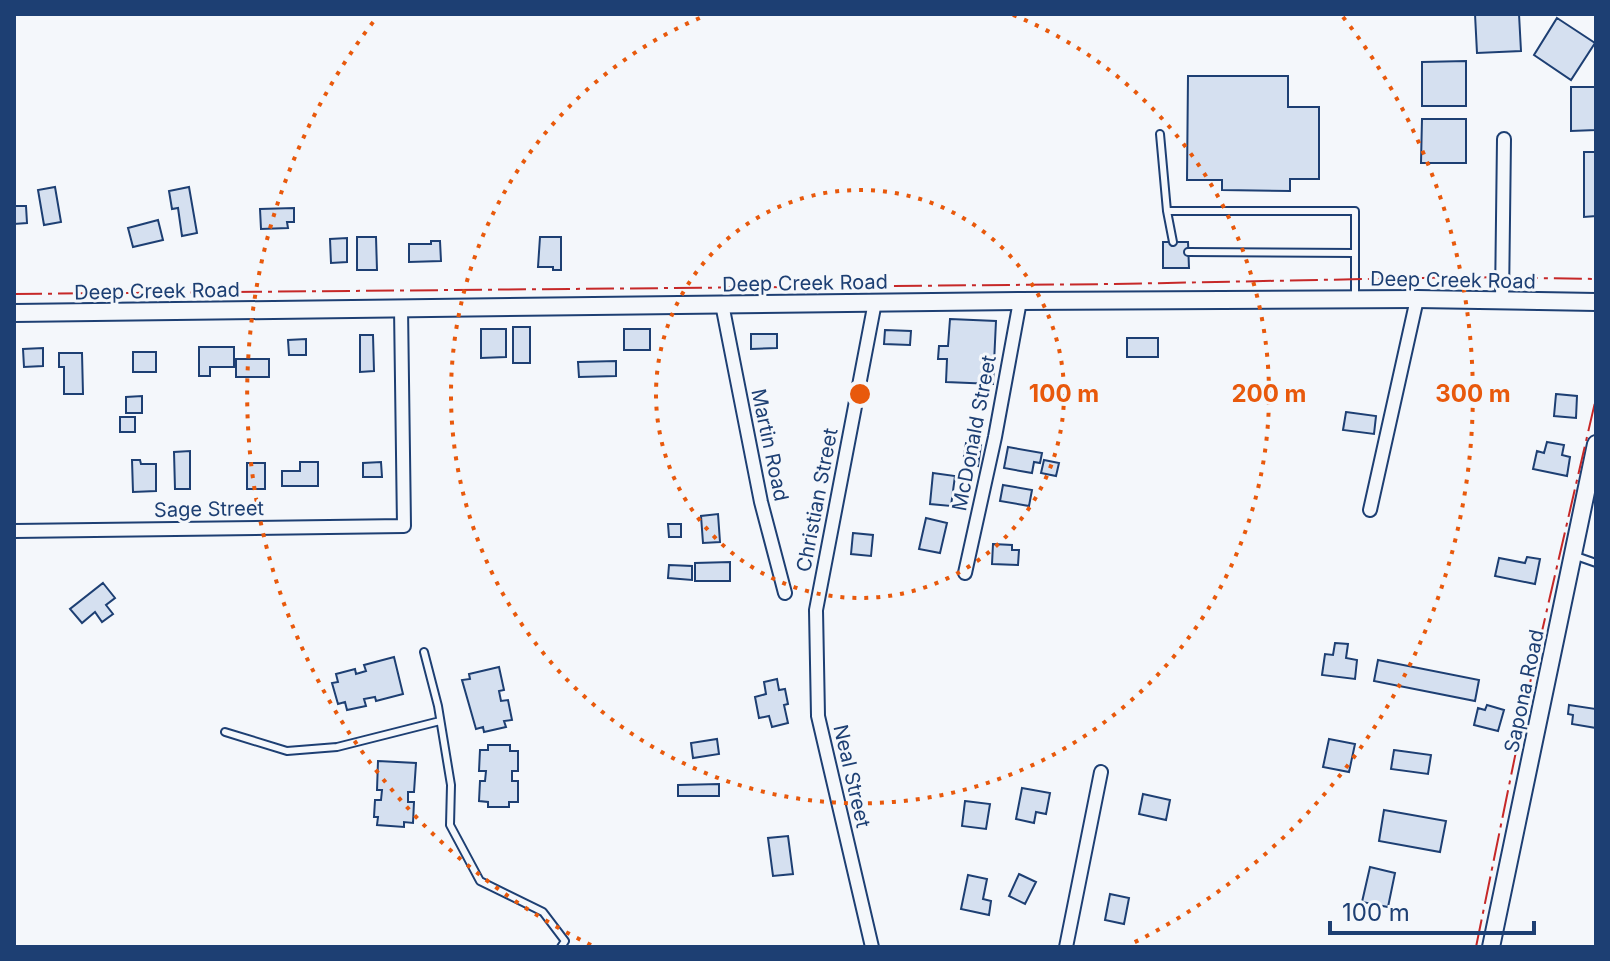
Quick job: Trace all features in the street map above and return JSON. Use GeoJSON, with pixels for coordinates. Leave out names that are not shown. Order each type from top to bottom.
{"type":"FeatureCollection","features":[{"type":"Feature","properties":{"kind":"street"},"geometry":{"type":"LineString","coordinates":[[1502,300],[1504,139]]}},
{"type":"Feature","properties":{"kind":"street"},"geometry":{"type":"LineString","coordinates":[[1370,510],[1417,299]]}},
{"type":"Feature","properties":{"kind":"street","name":"Deep Creek Road"},"geometry":{"type":"LineString","coordinates":[[14,313],[875,302],[1417,299],[1596,302]]}},
{"type":"Feature","properties":{"kind":"street","name":"McDonald Street"},"geometry":{"type":"LineString","coordinates":[[965,573],[995,437],[1020,301]]}},
{"type":"Feature","properties":{"kind":"street","name":"Christian Street"},"geometry":{"type":"LineString","coordinates":[[816,610],[875,302]]}},
{"type":"Feature","properties":{"kind":"street","name":"Martin Road"},"geometry":{"type":"LineString","coordinates":[[722,304],[761,502],[785,593]]}},
{"type":"Feature","properties":{"kind":"street","name":"Sage Street"},"geometry":{"type":"LineString","coordinates":[[14,531],[404,526],[401,308]]}},
{"type":"Feature","properties":{"kind":"street","name":"Sapona Road"},"geometry":{"type":"LineString","coordinates":[[1491,947],[1572,555],[1592,479],[1596,444]]}},
{"type":"Feature","properties":{"kind":"street","name":"Neal Street"},"geometry":{"type":"LineString","coordinates":[[816,610],[818,716],[872,947]]}},
{"type":"Feature","properties":{"kind":"street"},"geometry":{"type":"LineString","coordinates":[[1066,947],[1101,772]]}},
{"type":"Feature","properties":{"kind":"lane"},"geometry":{"type":"LineString","coordinates":[[1160,134],[1173,242]]}},
{"type":"Feature","properties":{"kind":"lane"},"geometry":{"type":"LineString","coordinates":[[1167,211],[1355,211],[1355,299]]}},
{"type":"Feature","properties":{"kind":"lane"},"geometry":{"type":"LineString","coordinates":[[1188,252],[1355,253]]}},
{"type":"Feature","properties":{"kind":"lane"},"geometry":{"type":"LineString","coordinates":[[1572,555],[1596,563]]}},
{"type":"Feature","properties":{"kind":"lane"},"geometry":{"type":"LineString","coordinates":[[424,652],[451,785],[450,825],[480,881],[543,912],[565,941],[561,947]]}},
{"type":"Feature","properties":{"kind":"lane"},"geometry":{"type":"LineString","coordinates":[[225,732],[287,751],[337,747],[440,721]]}},
{"type":"Feature","properties":{"kind":"building"},"geometry":{"type":"Polygon","coordinates":[[[1475,14],[1519,14],[1521,51],[1477,53],[1475,14]]]}},
{"type":"Feature","properties":{"kind":"building"},"geometry":{"type":"Polygon","coordinates":[[[1557,18],[1595,43],[1571,80],[1534,55],[1557,18]]]}},
{"type":"Feature","properties":{"kind":"building"},"geometry":{"type":"Polygon","coordinates":[[[1466,61],[1466,106],[1422,106],[1422,62],[1466,61]]]}},
{"type":"Feature","properties":{"kind":"building"},"geometry":{"type":"Polygon","coordinates":[[[1188,76],[1288,76],[1288,107],[1319,107],[1319,179],[1290,179],[1290,191],[1222,190],[1222,180],[1187,180],[1188,76]]]}},
{"type":"Feature","properties":{"kind":"building"},"geometry":{"type":"Polygon","coordinates":[[[1571,87],[1596,87],[1596,130],[1571,131],[1571,87]]]}},
{"type":"Feature","properties":{"kind":"building"},"geometry":{"type":"Polygon","coordinates":[[[1422,119],[1466,119],[1466,163],[1421,163],[1422,119]]]}},
{"type":"Feature","properties":{"kind":"building"},"geometry":{"type":"Polygon","coordinates":[[[1584,152],[1596,152],[1596,216],[1584,217],[1584,152]]]}},
{"type":"Feature","properties":{"kind":"building"},"geometry":{"type":"Polygon","coordinates":[[[55,187],[61,222],[44,225],[38,190],[55,187]]]}},
{"type":"Feature","properties":{"kind":"building"},"geometry":{"type":"Polygon","coordinates":[[[189,187],[197,233],[182,236],[178,208],[172,209],[169,191],[189,187]]]}},
{"type":"Feature","properties":{"kind":"building"},"geometry":{"type":"Polygon","coordinates":[[[14,206],[26,206],[27,223],[14,224],[14,206]]]}},
{"type":"Feature","properties":{"kind":"building"},"geometry":{"type":"Polygon","coordinates":[[[294,208],[294,222],[287,222],[288,228],[261,229],[260,209],[294,208]]]}},
{"type":"Feature","properties":{"kind":"building"},"geometry":{"type":"Polygon","coordinates":[[[158,220],[163,240],[133,247],[128,228],[158,220]]]}},
{"type":"Feature","properties":{"kind":"building"},"geometry":{"type":"Polygon","coordinates":[[[357,237],[376,237],[377,270],[357,270],[357,237]]]}},
{"type":"Feature","properties":{"kind":"building"},"geometry":{"type":"Polygon","coordinates":[[[540,237],[561,237],[561,270],[538,267],[540,237]]]}},
{"type":"Feature","properties":{"kind":"building"},"geometry":{"type":"Polygon","coordinates":[[[347,238],[347,262],[331,263],[330,239],[347,238]]]}},
{"type":"Feature","properties":{"kind":"building"},"geometry":{"type":"Polygon","coordinates":[[[431,241],[440,241],[441,261],[409,262],[409,244],[431,244],[431,241]]]}},
{"type":"Feature","properties":{"kind":"building"},"geometry":{"type":"Polygon","coordinates":[[[1163,242],[1188,242],[1189,268],[1163,268],[1163,242]]]}},
{"type":"Feature","properties":{"kind":"building"},"geometry":{"type":"Polygon","coordinates":[[[950,319],[996,321],[993,384],[946,382],[947,359],[938,359],[939,346],[948,346],[950,319]]]}},
{"type":"Feature","properties":{"kind":"building"},"geometry":{"type":"Polygon","coordinates":[[[513,327],[530,327],[530,363],[513,363],[513,327]]]}},
{"type":"Feature","properties":{"kind":"building"},"geometry":{"type":"Polygon","coordinates":[[[481,329],[506,329],[506,357],[481,358],[481,329]]]}},
{"type":"Feature","properties":{"kind":"building"},"geometry":{"type":"Polygon","coordinates":[[[624,329],[650,329],[650,350],[624,350],[624,329]]]}},
{"type":"Feature","properties":{"kind":"building"},"geometry":{"type":"Polygon","coordinates":[[[885,330],[911,331],[910,345],[884,344],[885,330]]]}},
{"type":"Feature","properties":{"kind":"building"},"geometry":{"type":"Polygon","coordinates":[[[751,334],[777,334],[777,348],[751,349],[751,334]]]}},
{"type":"Feature","properties":{"kind":"building"},"geometry":{"type":"Polygon","coordinates":[[[360,335],[373,335],[374,371],[360,372],[360,335]]]}},
{"type":"Feature","properties":{"kind":"building"},"geometry":{"type":"Polygon","coordinates":[[[1127,338],[1158,338],[1158,357],[1127,357],[1127,338]]]}},
{"type":"Feature","properties":{"kind":"building"},"geometry":{"type":"Polygon","coordinates":[[[306,339],[306,355],[289,355],[288,340],[306,339]]]}},
{"type":"Feature","properties":{"kind":"building"},"geometry":{"type":"Polygon","coordinates":[[[199,347],[234,347],[234,367],[210,367],[210,376],[199,376],[199,347]]]}},
{"type":"Feature","properties":{"kind":"building"},"geometry":{"type":"Polygon","coordinates":[[[43,348],[43,366],[24,367],[23,349],[43,348]]]}},
{"type":"Feature","properties":{"kind":"building"},"geometry":{"type":"Polygon","coordinates":[[[133,352],[156,352],[156,372],[133,372],[133,352]]]}},
{"type":"Feature","properties":{"kind":"building"},"geometry":{"type":"Polygon","coordinates":[[[59,353],[82,353],[83,394],[64,394],[64,367],[59,367],[59,353]]]}},
{"type":"Feature","properties":{"kind":"building"},"geometry":{"type":"Polygon","coordinates":[[[236,359],[269,359],[269,377],[236,377],[236,359]]]}},
{"type":"Feature","properties":{"kind":"building"},"geometry":{"type":"Polygon","coordinates":[[[616,361],[616,376],[579,377],[578,362],[616,361]]]}},
{"type":"Feature","properties":{"kind":"building"},"geometry":{"type":"Polygon","coordinates":[[[1556,394],[1577,396],[1576,418],[1554,416],[1556,394]]]}},
{"type":"Feature","properties":{"kind":"building"},"geometry":{"type":"Polygon","coordinates":[[[142,396],[142,413],[126,413],[126,397],[142,396]]]}},
{"type":"Feature","properties":{"kind":"building"},"geometry":{"type":"Polygon","coordinates":[[[1346,412],[1376,416],[1374,434],[1343,430],[1346,412]]]}},
{"type":"Feature","properties":{"kind":"building"},"geometry":{"type":"Polygon","coordinates":[[[120,417],[135,417],[135,432],[120,432],[120,417]]]}},
{"type":"Feature","properties":{"kind":"building"},"geometry":{"type":"Polygon","coordinates":[[[1547,442],[1564,445],[1562,455],[1570,457],[1567,476],[1533,469],[1537,451],[1544,453],[1547,442]]]}},
{"type":"Feature","properties":{"kind":"building"},"geometry":{"type":"Polygon","coordinates":[[[966,443],[981,445],[978,466],[967,464],[968,456],[964,456],[966,443]]]}},
{"type":"Feature","properties":{"kind":"building"},"geometry":{"type":"Polygon","coordinates":[[[1008,447],[1042,453],[1040,463],[1034,462],[1032,473],[1004,468],[1008,447]]]}},
{"type":"Feature","properties":{"kind":"building"},"geometry":{"type":"Polygon","coordinates":[[[190,451],[190,489],[175,489],[174,452],[190,451]]]}},
{"type":"Feature","properties":{"kind":"building"},"geometry":{"type":"Polygon","coordinates":[[[132,460],[140,460],[141,464],[156,464],[156,491],[133,492],[132,460]]]}},
{"type":"Feature","properties":{"kind":"building"},"geometry":{"type":"Polygon","coordinates":[[[1044,460],[1059,463],[1056,476],[1041,473],[1044,460]]]}},
{"type":"Feature","properties":{"kind":"building"},"geometry":{"type":"Polygon","coordinates":[[[300,462],[318,462],[318,486],[282,486],[282,471],[300,471],[300,462]]]}},
{"type":"Feature","properties":{"kind":"building"},"geometry":{"type":"Polygon","coordinates":[[[381,462],[382,477],[363,477],[363,463],[381,462]]]}},
{"type":"Feature","properties":{"kind":"building"},"geometry":{"type":"Polygon","coordinates":[[[247,463],[265,463],[265,489],[247,489],[247,463]]]}},
{"type":"Feature","properties":{"kind":"building"},"geometry":{"type":"Polygon","coordinates":[[[933,473],[955,476],[951,506],[930,504],[933,473]]]}},
{"type":"Feature","properties":{"kind":"building"},"geometry":{"type":"Polygon","coordinates":[[[1003,485],[1032,490],[1029,506],[1000,501],[1003,485]]]}},
{"type":"Feature","properties":{"kind":"building"},"geometry":{"type":"Polygon","coordinates":[[[718,514],[720,542],[703,543],[701,516],[718,514]]]}},
{"type":"Feature","properties":{"kind":"building"},"geometry":{"type":"Polygon","coordinates":[[[926,518],[947,523],[940,553],[919,549],[926,518]]]}},
{"type":"Feature","properties":{"kind":"building"},"geometry":{"type":"Polygon","coordinates":[[[668,524],[681,524],[681,537],[669,537],[668,524]]]}},
{"type":"Feature","properties":{"kind":"building"},"geometry":{"type":"Polygon","coordinates":[[[853,533],[873,535],[871,556],[851,554],[853,533]]]}},
{"type":"Feature","properties":{"kind":"building"},"geometry":{"type":"Polygon","coordinates":[[[993,544],[1012,545],[1012,550],[1019,550],[1018,565],[992,564],[993,544]]]}},
{"type":"Feature","properties":{"kind":"building"},"geometry":{"type":"Polygon","coordinates":[[[1527,557],[1540,559],[1535,584],[1495,576],[1499,558],[1525,563],[1527,557]]]}},
{"type":"Feature","properties":{"kind":"building"},"geometry":{"type":"Polygon","coordinates":[[[730,562],[730,581],[695,581],[695,563],[730,562]]]}},
{"type":"Feature","properties":{"kind":"building"},"geometry":{"type":"Polygon","coordinates":[[[669,565],[692,566],[692,580],[668,578],[669,565]]]}},
{"type":"Feature","properties":{"kind":"building"},"geometry":{"type":"Polygon","coordinates":[[[103,583],[115,598],[106,605],[113,614],[102,622],[95,612],[82,623],[70,609],[103,583]]]}},
{"type":"Feature","properties":{"kind":"building"},"geometry":{"type":"Polygon","coordinates":[[[1335,643],[1348,644],[1346,658],[1357,660],[1355,679],[1322,675],[1325,654],[1333,655],[1335,643]]]}},
{"type":"Feature","properties":{"kind":"building"},"geometry":{"type":"Polygon","coordinates":[[[394,657],[403,694],[376,701],[375,697],[364,699],[366,706],[347,710],[345,702],[338,704],[332,683],[338,682],[336,674],[355,669],[356,674],[366,671],[364,665],[394,657]]]}},
{"type":"Feature","properties":{"kind":"building"},"geometry":{"type":"Polygon","coordinates":[[[1378,660],[1479,680],[1475,701],[1374,681],[1378,660]]]}},
{"type":"Feature","properties":{"kind":"building"},"geometry":{"type":"Polygon","coordinates":[[[499,667],[504,690],[499,691],[501,701],[508,700],[512,720],[504,721],[506,727],[484,732],[483,727],[476,729],[462,680],[470,679],[469,674],[499,667]]]}},
{"type":"Feature","properties":{"kind":"building"},"geometry":{"type":"Polygon","coordinates":[[[777,679],[779,690],[785,689],[788,704],[784,705],[788,723],[772,727],[769,716],[759,718],[755,697],[766,694],[764,682],[777,679]]]}},
{"type":"Feature","properties":{"kind":"building"},"geometry":{"type":"Polygon","coordinates":[[[1487,705],[1504,710],[1498,731],[1474,725],[1478,708],[1485,710],[1487,705]]]}},
{"type":"Feature","properties":{"kind":"building"},"geometry":{"type":"Polygon","coordinates":[[[1569,705],[1596,709],[1596,728],[1572,724],[1569,705]]]}},
{"type":"Feature","properties":{"kind":"building"},"geometry":{"type":"Polygon","coordinates":[[[717,739],[719,754],[693,758],[691,743],[717,739]]]}},
{"type":"Feature","properties":{"kind":"building"},"geometry":{"type":"Polygon","coordinates":[[[1329,739],[1355,744],[1349,772],[1323,767],[1329,739]]]}},
{"type":"Feature","properties":{"kind":"building"},"geometry":{"type":"Polygon","coordinates":[[[488,745],[510,745],[510,751],[518,751],[518,771],[512,771],[512,781],[518,781],[518,802],[509,802],[509,807],[488,807],[488,802],[479,801],[480,781],[485,781],[486,771],[479,771],[480,750],[488,750],[488,745]]]}},
{"type":"Feature","properties":{"kind":"building"},"geometry":{"type":"Polygon","coordinates":[[[1394,750],[1431,755],[1428,774],[1391,769],[1394,750]]]}},
{"type":"Feature","properties":{"kind":"building"},"geometry":{"type":"Polygon","coordinates":[[[378,761],[416,763],[414,792],[408,792],[408,802],[414,802],[413,823],[404,822],[404,827],[377,825],[375,800],[381,800],[382,790],[377,790],[378,761]]]}},
{"type":"Feature","properties":{"kind":"building"},"geometry":{"type":"Polygon","coordinates":[[[719,784],[719,796],[678,796],[678,785],[719,784]]]}},
{"type":"Feature","properties":{"kind":"building"},"geometry":{"type":"Polygon","coordinates":[[[1022,788],[1050,793],[1046,814],[1036,812],[1034,823],[1016,819],[1022,788]]]}},
{"type":"Feature","properties":{"kind":"building"},"geometry":{"type":"Polygon","coordinates":[[[1143,794],[1170,800],[1166,820],[1139,814],[1143,794]]]}},
{"type":"Feature","properties":{"kind":"building"},"geometry":{"type":"Polygon","coordinates":[[[965,801],[990,804],[986,829],[962,826],[965,801]]]}},
{"type":"Feature","properties":{"kind":"building"},"geometry":{"type":"Polygon","coordinates":[[[1384,810],[1446,821],[1440,852],[1379,841],[1384,810]]]}},
{"type":"Feature","properties":{"kind":"building"},"geometry":{"type":"Polygon","coordinates":[[[788,836],[793,874],[773,876],[768,838],[788,836]]]}},
{"type":"Feature","properties":{"kind":"building"},"geometry":{"type":"Polygon","coordinates":[[[1370,867],[1395,873],[1388,907],[1362,902],[1370,867]]]}},
{"type":"Feature","properties":{"kind":"building"},"geometry":{"type":"Polygon","coordinates":[[[1019,874],[1036,882],[1025,904],[1009,896],[1019,874]]]}},
{"type":"Feature","properties":{"kind":"building"},"geometry":{"type":"Polygon","coordinates":[[[968,875],[987,879],[983,899],[991,901],[989,915],[961,909],[968,875]]]}},
{"type":"Feature","properties":{"kind":"building"},"geometry":{"type":"Polygon","coordinates":[[[1110,894],[1129,898],[1124,924],[1105,920],[1110,894]]]}},
{"type":"Feature","properties":{"kind":"power"},"geometry":{"type":"LineString","coordinates":[[14,294],[1114,284],[1467,277],[1596,279]]}},
{"type":"Feature","properties":{"kind":"power"},"geometry":{"type":"LineString","coordinates":[[1476,947],[1530,683],[1596,398]]}}]}
